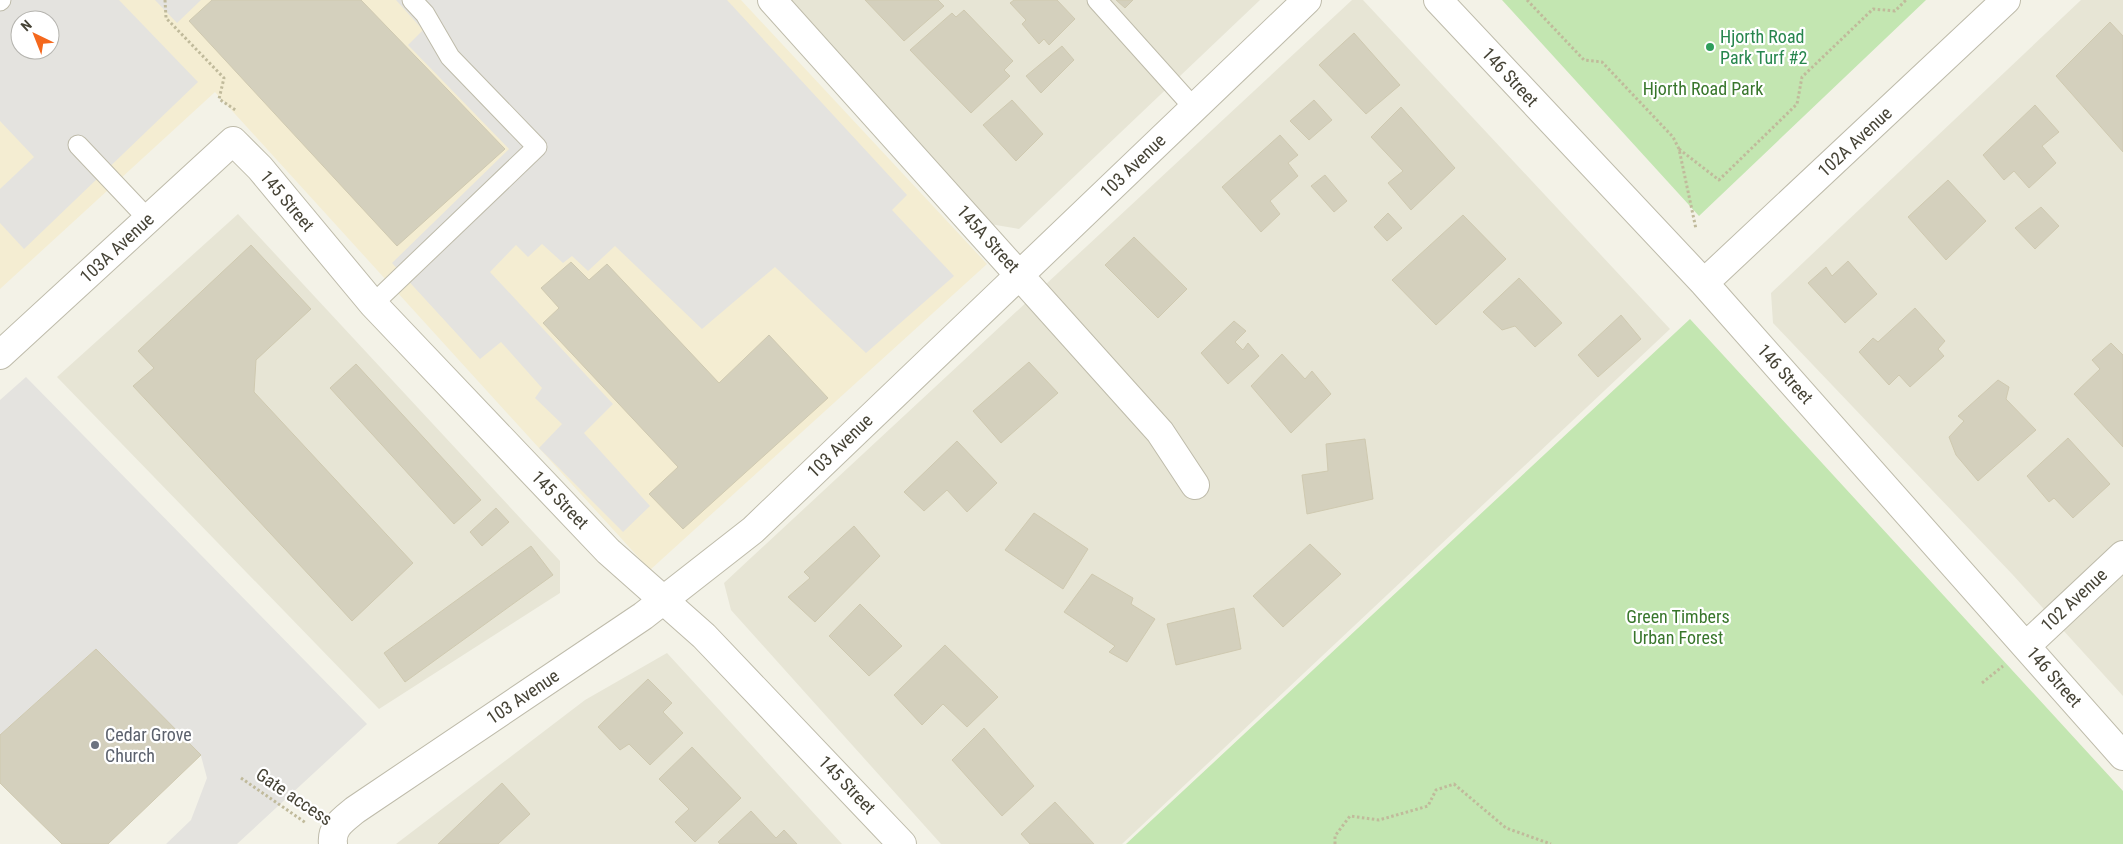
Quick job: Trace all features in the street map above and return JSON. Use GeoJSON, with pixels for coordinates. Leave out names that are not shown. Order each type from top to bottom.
{"type":"FeatureCollection","features":[{"type":"Feature","properties":{"kind":"street","name":"145A Street"},"geometry":{"type":"LineString","coordinates":[[772,0],[1160,432],[1195,485]]}},
{"type":"Feature","properties":{"kind":"street","name":"103 Avenue"},"geometry":{"type":"LineString","coordinates":[[332,841],[333,831],[338,824],[355,810],[664,601],[753,530],[1307,0]]}},
{"type":"Feature","properties":{"kind":"street","name":"146 Street"},"geometry":{"type":"LineString","coordinates":[[1438,0],[1704,284],[2123,756]]}},
{"type":"Feature","properties":{"kind":"street","name":"102A Avenue"},"geometry":{"type":"LineString","coordinates":[[1704,284],[2006,0]]}},
{"type":"Feature","properties":{"kind":"street","name":"145 Street"},"geometry":{"type":"LineString","coordinates":[[233,141],[260,168],[373,304],[608,551],[704,636],[902,844]]}},
{"type":"Feature","properties":{"kind":"street","name":"103A Avenue"},"geometry":{"type":"LineString","coordinates":[[0,355],[233,141]]}},
{"type":"Feature","properties":{"kind":"street","name":"102 Avenue"},"geometry":{"type":"LineString","coordinates":[[2026,646],[2123,555]]}},
{"type":"Feature","properties":{"kind":"lane"},"geometry":{"type":"LineString","coordinates":[[373,304],[537,147],[450,57],[425,14],[412,0]]}},
{"type":"Feature","properties":{"kind":"lane"},"geometry":{"type":"LineString","coordinates":[[1097,0],[1194,108]]}},
{"type":"Feature","properties":{"kind":"lane"},"geometry":{"type":"LineString","coordinates":[[78,145],[148,219]]}},
{"type":"Feature","properties":{"kind":"path"},"geometry":{"type":"LineString","coordinates":[[165,0],[166,18],[224,78],[219,99]]}},
{"type":"Feature","properties":{"kind":"path"},"geometry":{"type":"LineString","coordinates":[[1527,0],[1584,60],[1602,62],[1674,137],[1679,149],[1696,231]]}},
{"type":"Feature","properties":{"kind":"path"},"geometry":{"type":"LineString","coordinates":[[1679,149],[1719,180],[1797,104],[1802,77],[1873,9],[1895,11],[1906,0]]}},
{"type":"Feature","properties":{"kind":"path","name":"Gate access"},"geometry":{"type":"LineString","coordinates":[[241,778],[299,820],[332,841]]}},
{"type":"Feature","properties":{"kind":"path"},"geometry":{"type":"LineString","coordinates":[[1335,844],[1335,836],[1350,816],[1379,820],[1428,806],[1436,790],[1454,784],[1506,828],[1551,844]]}},
{"type":"Feature","properties":{"kind":"shaded area"},"geometry":{"type":"Polygon","coordinates":[[[0,0],[741,0],[987,264],[650,570],[215,92],[0,289],[0,0]]]}},
{"type":"Feature","properties":{"kind":"shaded area"},"geometry":{"type":"Polygon","coordinates":[[[0,0],[119,0],[198,82],[24,249],[0,223],[0,189],[34,157],[0,121],[0,0]]]}},
{"type":"Feature","properties":{"kind":"shaded area"},"geometry":{"type":"Polygon","coordinates":[[[155,0],[201,0],[177,23],[155,0]]]}},
{"type":"Feature","properties":{"kind":"shaded area"},"geometry":{"type":"Polygon","coordinates":[[[396,0],[727,0],[907,195],[892,210],[954,276],[866,353],[775,267],[702,329],[615,246],[588,271],[572,256],[563,263],[542,244],[528,257],[516,245],[490,272],[613,404],[584,433],[650,506],[623,532],[539,448],[562,424],[535,398],[542,388],[501,342],[480,359],[392,263],[509,149],[408,45],[423,30],[396,0]]]}},
{"type":"Feature","properties":{"kind":"shaded area"},"geometry":{"type":"Polygon","coordinates":[[[785,0],[1260,0],[1019,229],[990,224],[785,0]]]}},
{"type":"Feature","properties":{"kind":"shaded area"},"geometry":{"type":"Polygon","coordinates":[[[1352,0],[1363,0],[1670,329],[1122,844],[941,844],[731,610],[724,583],[1352,0]]]}},
{"type":"Feature","properties":{"kind":"shaded area"},"geometry":{"type":"Polygon","coordinates":[[[2081,0],[2123,0],[2123,696],[2012,574],[1773,323],[1771,293],[2081,0]]]}},
{"type":"Feature","properties":{"kind":"shaded area"},"geometry":{"type":"Polygon","coordinates":[[[238,214],[560,561],[560,593],[379,709],[57,377],[238,214]]]}},
{"type":"Feature","properties":{"kind":"shaded area"},"geometry":{"type":"Polygon","coordinates":[[[26,377],[367,724],[237,844],[166,844],[191,820],[207,778],[201,756],[96,649],[0,735],[0,400],[26,377]]]}},
{"type":"Feature","properties":{"kind":"shaded area"},"geometry":{"type":"Polygon","coordinates":[[[667,653],[842,844],[396,844],[585,700],[667,653]]]}},
{"type":"Feature","properties":{"kind":"green space","name":"Hjorth Road Park"},"geometry":{"type":"Polygon","coordinates":[[[1502,0],[1926,0],[1699,216],[1502,0]]]}},
{"type":"Feature","properties":{"kind":"green space","name":"Green Timbers Urban Forest"},"geometry":{"type":"Polygon","coordinates":[[[1690,319],[2123,791],[2123,844],[1126,844],[1690,319]]]}},
{"type":"Feature","properties":{"kind":"building"},"geometry":{"type":"Polygon","coordinates":[[[212,0],[361,0],[505,149],[397,246],[189,21],[212,0]]]}},
{"type":"Feature","properties":{"kind":"building"},"geometry":{"type":"Polygon","coordinates":[[[865,0],[938,0],[944,6],[904,41],[865,0]]]}},
{"type":"Feature","properties":{"kind":"building"},"geometry":{"type":"Polygon","coordinates":[[[1014,0],[1057,0],[1075,19],[1049,45],[1044,39],[1039,44],[1022,24],[1026,20],[1010,3],[1014,0]]]}},
{"type":"Feature","properties":{"kind":"building"},"geometry":{"type":"Polygon","coordinates":[[[1116,0],[1133,0],[1125,8],[1116,0]]]}},
{"type":"Feature","properties":{"kind":"building"},"geometry":{"type":"Polygon","coordinates":[[[964,10],[1013,61],[1004,70],[1010,76],[971,113],[910,50],[952,13],[956,17],[964,10]]]}},
{"type":"Feature","properties":{"kind":"building"},"geometry":{"type":"Polygon","coordinates":[[[2110,22],[2123,36],[2123,152],[2056,76],[2110,22]]]}},
{"type":"Feature","properties":{"kind":"building"},"geometry":{"type":"Polygon","coordinates":[[[1354,33],[1400,85],[1366,114],[1319,65],[1354,33]]]}},
{"type":"Feature","properties":{"kind":"building"},"geometry":{"type":"Polygon","coordinates":[[[1062,46],[1074,60],[1041,93],[1026,76],[1062,46]]]}},
{"type":"Feature","properties":{"kind":"building"},"geometry":{"type":"Polygon","coordinates":[[[1012,100],[1043,134],[1016,161],[983,125],[1012,100]]]}},
{"type":"Feature","properties":{"kind":"building"},"geometry":{"type":"Polygon","coordinates":[[[1314,100],[1332,120],[1309,140],[1290,121],[1314,100]]]}},
{"type":"Feature","properties":{"kind":"building"},"geometry":{"type":"Polygon","coordinates":[[[2035,105],[2059,132],[2042,146],[2056,163],[2029,188],[2014,171],[2004,180],[1983,155],[2035,105]]]}},
{"type":"Feature","properties":{"kind":"building"},"geometry":{"type":"Polygon","coordinates":[[[1401,107],[1455,168],[1411,210],[1388,183],[1403,171],[1371,137],[1401,107]]]}},
{"type":"Feature","properties":{"kind":"building"},"geometry":{"type":"Polygon","coordinates":[[[1280,135],[1298,155],[1288,163],[1298,176],[1270,201],[1280,214],[1261,232],[1222,187],[1280,135]]]}},
{"type":"Feature","properties":{"kind":"building"},"geometry":{"type":"Polygon","coordinates":[[[1325,175],[1347,201],[1334,212],[1311,186],[1325,175]]]}},
{"type":"Feature","properties":{"kind":"building"},"geometry":{"type":"Polygon","coordinates":[[[1948,180],[1986,221],[1946,260],[1908,217],[1948,180]]]}},
{"type":"Feature","properties":{"kind":"building"},"geometry":{"type":"Polygon","coordinates":[[[2041,207],[2059,226],[2035,249],[2015,228],[2041,207]]]}},
{"type":"Feature","properties":{"kind":"building"},"geometry":{"type":"Polygon","coordinates":[[[1388,213],[1402,228],[1387,241],[1374,227],[1388,213]]]}},
{"type":"Feature","properties":{"kind":"building"},"geometry":{"type":"Polygon","coordinates":[[[1463,215],[1506,259],[1436,325],[1392,280],[1463,215]]]}},
{"type":"Feature","properties":{"kind":"building"},"geometry":{"type":"Polygon","coordinates":[[[1134,237],[1187,289],[1158,318],[1105,265],[1134,237]]]}},
{"type":"Feature","properties":{"kind":"building"},"geometry":{"type":"Polygon","coordinates":[[[251,245],[311,309],[256,360],[254,392],[413,563],[352,621],[133,386],[154,368],[138,351],[251,245]]]}},
{"type":"Feature","properties":{"kind":"building"},"geometry":{"type":"Polygon","coordinates":[[[1848,261],[1877,294],[1845,323],[1808,283],[1826,267],[1832,276],[1848,261]]]}},
{"type":"Feature","properties":{"kind":"building"},"geometry":{"type":"Polygon","coordinates":[[[571,262],[589,280],[607,264],[719,383],[769,335],[828,398],[683,529],[649,494],[678,467],[543,323],[559,308],[541,288],[571,262]]]}},
{"type":"Feature","properties":{"kind":"building"},"geometry":{"type":"Polygon","coordinates":[[[1519,278],[1562,323],[1535,347],[1515,326],[1502,330],[1483,312],[1519,278]]]}},
{"type":"Feature","properties":{"kind":"building"},"geometry":{"type":"Polygon","coordinates":[[[1915,308],[1945,341],[1938,349],[1944,356],[1910,387],[1899,375],[1889,385],[1859,352],[1873,338],[1878,342],[1915,308]]]}},
{"type":"Feature","properties":{"kind":"building"},"geometry":{"type":"Polygon","coordinates":[[[1621,315],[1641,339],[1598,377],[1578,355],[1621,315]]]}},
{"type":"Feature","properties":{"kind":"building"},"geometry":{"type":"Polygon","coordinates":[[[1234,321],[1246,331],[1235,342],[1243,350],[1248,343],[1259,356],[1228,384],[1201,353],[1234,321]]]}},
{"type":"Feature","properties":{"kind":"building"},"geometry":{"type":"Polygon","coordinates":[[[2111,343],[2123,355],[2123,447],[2074,394],[2100,369],[2092,360],[2111,343]]]}},
{"type":"Feature","properties":{"kind":"building"},"geometry":{"type":"Polygon","coordinates":[[[1282,354],[1305,379],[1312,371],[1331,394],[1291,433],[1251,386],[1282,354]]]}},
{"type":"Feature","properties":{"kind":"building"},"geometry":{"type":"Polygon","coordinates":[[[1029,362],[1058,393],[1001,443],[973,411],[1029,362]]]}},
{"type":"Feature","properties":{"kind":"building"},"geometry":{"type":"Polygon","coordinates":[[[356,364],[481,500],[454,524],[330,388],[356,364]]]}},
{"type":"Feature","properties":{"kind":"building"},"geometry":{"type":"Polygon","coordinates":[[[1998,380],[2009,387],[2006,399],[2036,430],[1978,481],[1956,455],[1949,437],[1964,421],[1958,416],[1998,380]]]}},
{"type":"Feature","properties":{"kind":"building"},"geometry":{"type":"Polygon","coordinates":[[[2068,438],[2110,484],[2073,518],[2054,498],[2049,502],[2027,476],[2068,438]]]}},
{"type":"Feature","properties":{"kind":"building"},"geometry":{"type":"Polygon","coordinates":[[[1365,439],[1373,499],[1307,514],[1302,475],[1328,471],[1326,444],[1365,439]]]}},
{"type":"Feature","properties":{"kind":"building"},"geometry":{"type":"Polygon","coordinates":[[[957,441],[997,483],[967,512],[947,490],[924,511],[904,492],[957,441]]]}},
{"type":"Feature","properties":{"kind":"building"},"geometry":{"type":"Polygon","coordinates":[[[496,508],[509,522],[482,546],[470,532],[496,508]]]}},
{"type":"Feature","properties":{"kind":"building"},"geometry":{"type":"Polygon","coordinates":[[[1034,513],[1088,549],[1063,589],[1005,550],[1034,513]]]}},
{"type":"Feature","properties":{"kind":"building"},"geometry":{"type":"Polygon","coordinates":[[[854,526],[880,556],[815,622],[788,597],[810,578],[804,572],[854,526]]]}},
{"type":"Feature","properties":{"kind":"building"},"geometry":{"type":"Polygon","coordinates":[[[1310,544],[1341,574],[1283,627],[1253,596],[1310,544]]]}},
{"type":"Feature","properties":{"kind":"building"},"geometry":{"type":"Polygon","coordinates":[[[531,546],[553,575],[405,682],[384,653],[531,546]]]}},
{"type":"Feature","properties":{"kind":"building"},"geometry":{"type":"Polygon","coordinates":[[[1092,574],[1133,598],[1131,604],[1155,619],[1127,662],[1109,652],[1115,646],[1064,612],[1092,574]]]}},
{"type":"Feature","properties":{"kind":"building"},"geometry":{"type":"Polygon","coordinates":[[[860,604],[902,646],[869,676],[829,636],[860,604]]]}},
{"type":"Feature","properties":{"kind":"building"},"geometry":{"type":"Polygon","coordinates":[[[1234,608],[1241,649],[1176,665],[1167,624],[1234,608]]]}},
{"type":"Feature","properties":{"kind":"building"},"geometry":{"type":"Polygon","coordinates":[[[945,645],[998,697],[967,727],[943,704],[922,725],[894,695],[945,645]]]}},
{"type":"Feature","properties":{"kind":"building","name":"Cedar Grove Church"},"geometry":{"type":"Polygon","coordinates":[[[96,649],[201,755],[108,844],[62,844],[0,783],[0,735],[96,649]]]}},
{"type":"Feature","properties":{"kind":"building"},"geometry":{"type":"Polygon","coordinates":[[[648,679],[672,703],[663,712],[683,733],[650,765],[629,744],[620,750],[598,727],[648,679]]]}},
{"type":"Feature","properties":{"kind":"building"},"geometry":{"type":"Polygon","coordinates":[[[984,728],[1034,786],[1002,816],[952,760],[984,728]]]}},
{"type":"Feature","properties":{"kind":"building"},"geometry":{"type":"Polygon","coordinates":[[[692,747],[741,798],[695,842],[675,822],[689,809],[659,779],[692,747]]]}},
{"type":"Feature","properties":{"kind":"building"},"geometry":{"type":"Polygon","coordinates":[[[502,783],[530,814],[498,844],[438,844],[502,783]]]}},
{"type":"Feature","properties":{"kind":"building"},"geometry":{"type":"Polygon","coordinates":[[[1055,802],[1094,844],[1030,844],[1021,834],[1055,802]]]}},
{"type":"Feature","properties":{"kind":"building"},"geometry":{"type":"Polygon","coordinates":[[[751,811],[776,838],[784,830],[797,844],[720,844],[718,842],[751,811]]]}},
{"type":"Feature","properties":{"kind":"place","name":"Hjorth Road Park Turf #2"},"geometry":{"type":"Point","coordinates":[1710,47]}},
{"type":"Feature","properties":{"kind":"place","name":"Cedar Grove Church"},"geometry":{"type":"Point","coordinates":[95,745]}}]}
